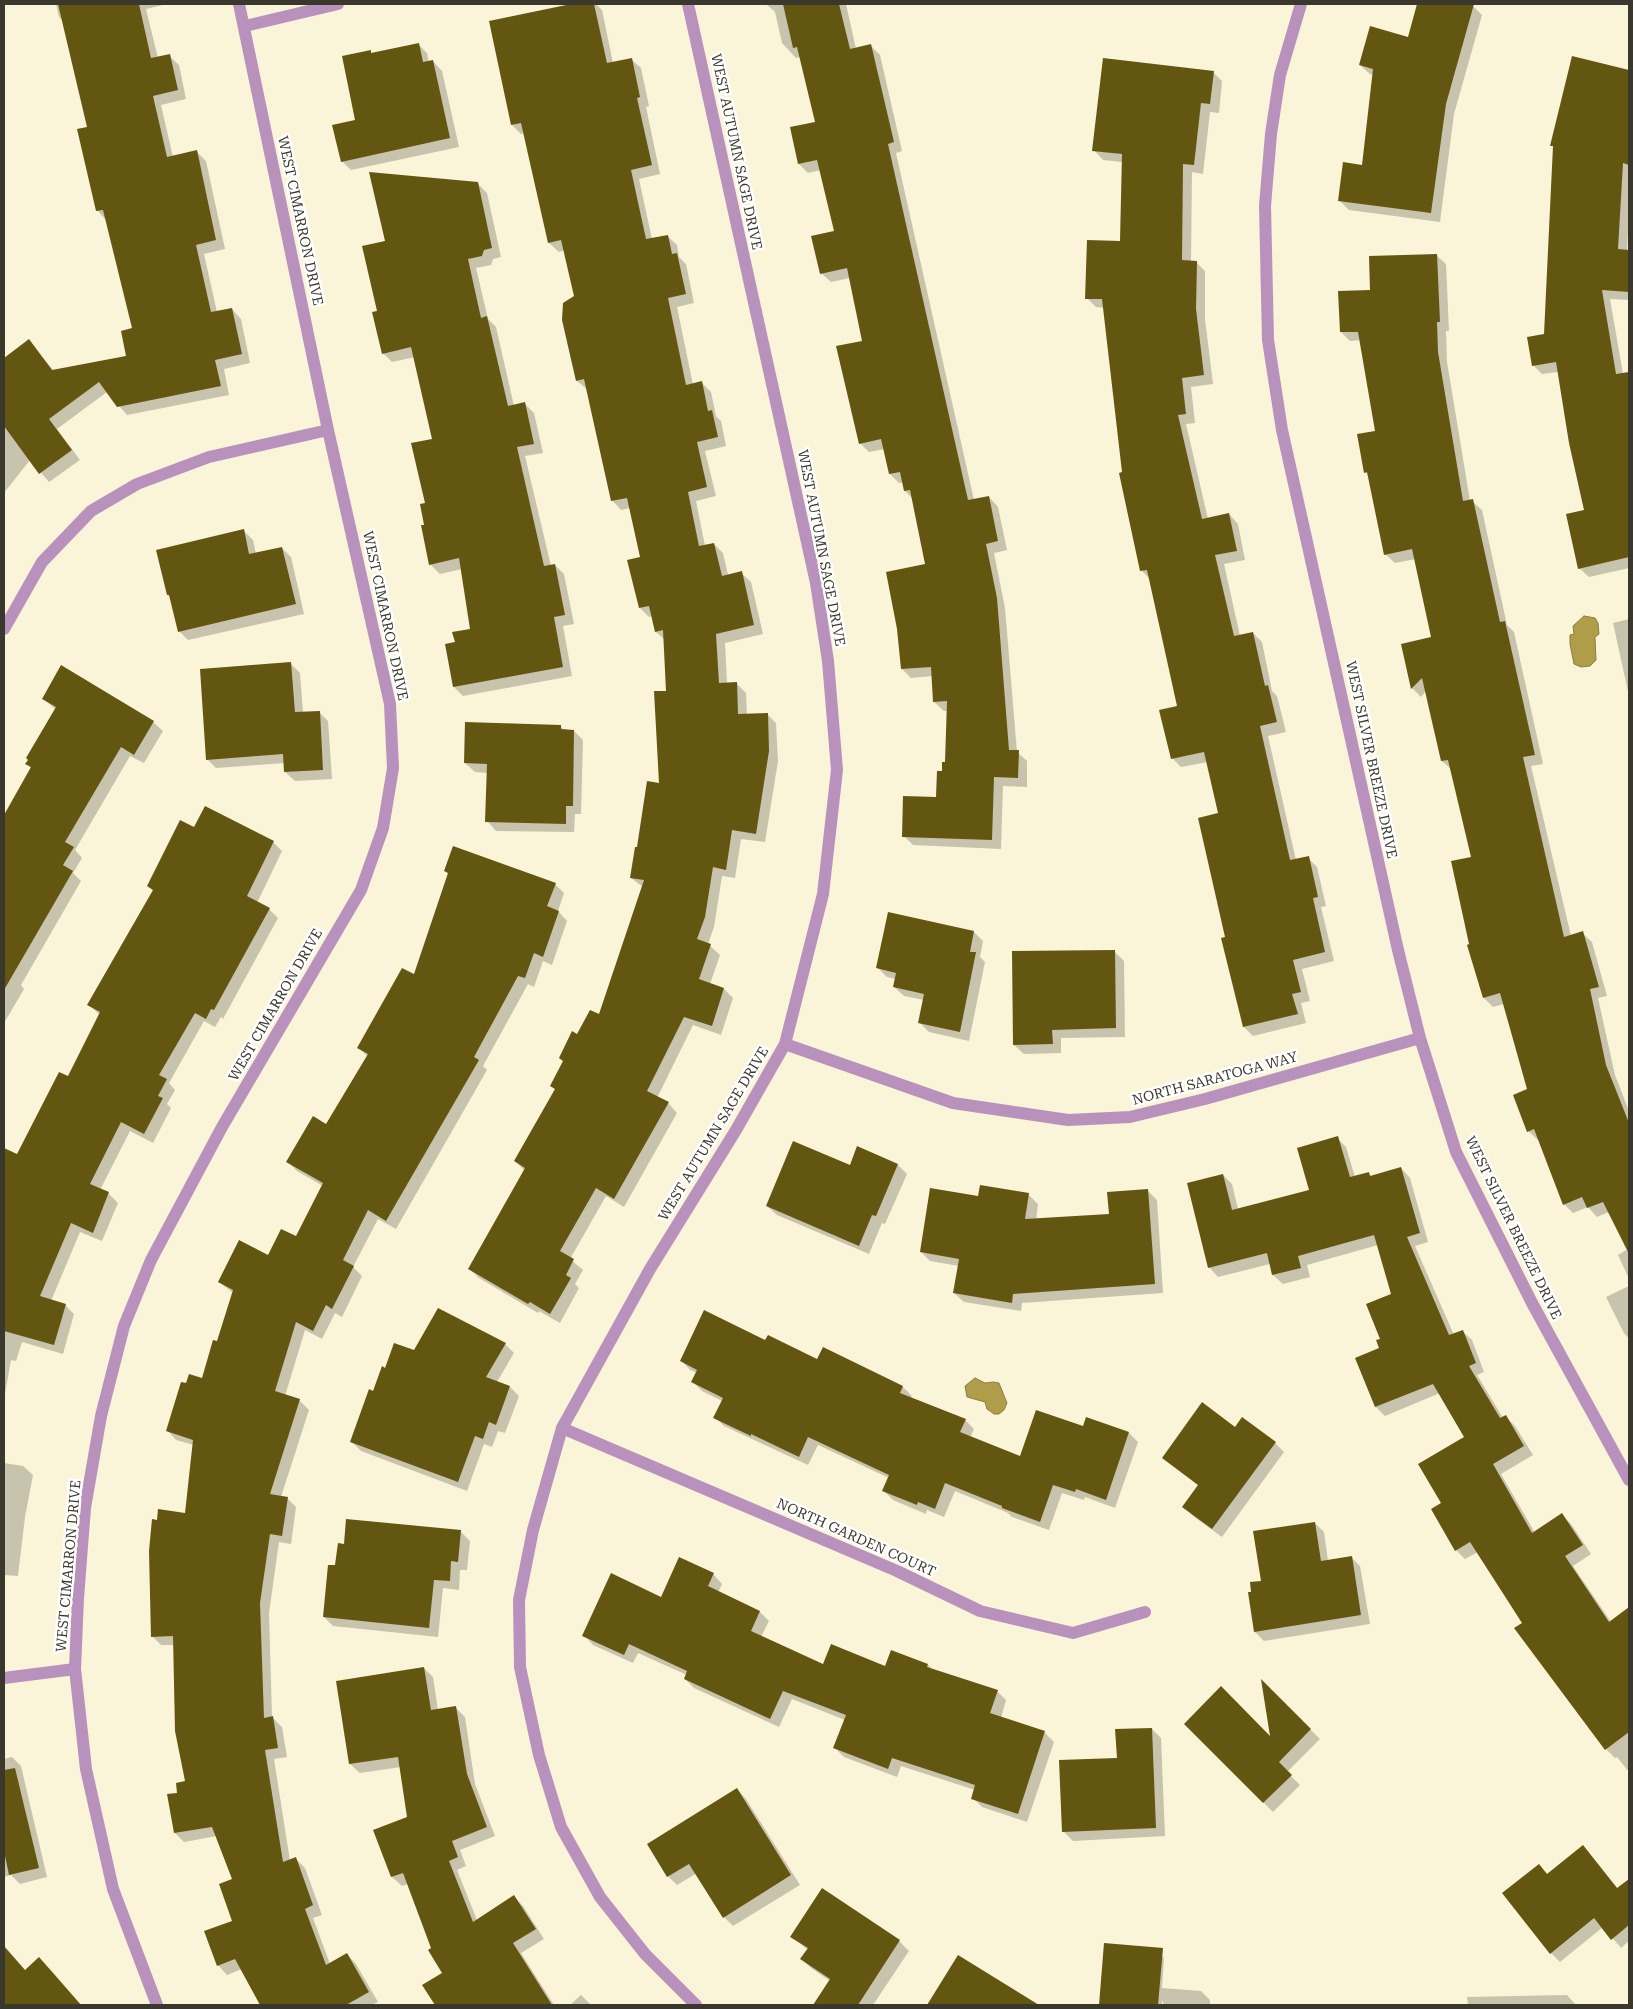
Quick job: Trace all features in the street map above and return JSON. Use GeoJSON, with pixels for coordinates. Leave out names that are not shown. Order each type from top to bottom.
{"type":"FeatureCollection","features":[{"type":"Feature","properties":{"kind":"street","name":"WEST CIMARRON DRIVE"},"geometry":{"type":"LineString","coordinates":[[158,2005],[113,1889],[86,1769],[75,1670],[85,1508],[102,1416],[124,1326],[151,1260],[222,1127],[361,890],[384,828],[393,768],[390,704],[328,430],[239,4]]}},
{"type":"Feature","properties":{"kind":"street"},"geometry":{"type":"LineString","coordinates":[[245,26],[338,4]]}},
{"type":"Feature","properties":{"kind":"street","name":"WEST AUTUMN SAGE DRIVE"},"geometry":{"type":"LineString","coordinates":[[688,4],[816,583],[828,660],[837,770],[823,894],[785,1044],[736,1130],[650,1269],[562,1428],[533,1530],[519,1600],[520,1667],[539,1755],[561,1828],[600,1898],[645,1954],[696,2005]]}},
{"type":"Feature","properties":{"kind":"street","name":"WEST SILVER BREEZE DRIVE"},"geometry":{"type":"LineString","coordinates":[[1302,4],[1280,75],[1271,134],[1265,206],[1268,340],[1282,430],[1398,950],[1420,1038],[1456,1152],[1532,1303],[1629,1480]]}},
{"type":"Feature","properties":{"kind":"street"},"geometry":{"type":"LineString","coordinates":[[4,629],[42,562],[91,511],[136,484],[209,457],[328,430]]}},
{"type":"Feature","properties":{"kind":"street","name":"NORTH SARATOGA WAY"},"geometry":{"type":"LineString","coordinates":[[785,1044],[953,1103],[1068,1120],[1140,1115],[1205,1099],[1420,1038]]}},
{"type":"Feature","properties":{"kind":"street","name":"NORTH GARDEN COURT"},"geometry":{"type":"LineString","coordinates":[[562,1428],[897,1571],[980,1611],[1073,1633],[1145,1612]]}},
{"type":"Feature","properties":{"kind":"street"},"geometry":{"type":"LineString","coordinates":[[4,1678],[75,1670]]}},
{"type":"Feature","properties":{"kind":"shaded area"},"geometry":{"type":"Polygon","coordinates":[[[1584,616],[1595,618],[1598,623],[1599,634],[1595,637],[1596,660],[1590,666],[1581,667],[1574,664],[1570,635],[1574,634],[1573,626],[1584,616]]]}},
{"type":"Feature","properties":{"kind":"shaded area"},"geometry":{"type":"Polygon","coordinates":[[[975,1378],[985,1383],[999,1383],[1007,1403],[1004,1410],[999,1414],[994,1414],[987,1409],[985,1402],[967,1397],[965,1386],[975,1378]]]}},
{"type":"Feature","properties":{"kind":"building"},"geometry":{"type":"Polygon","coordinates":[[[58,4],[139,4],[151,58],[170,54],[178,90],[153,96],[167,157],[197,150],[216,240],[196,245],[211,312],[232,308],[242,354],[215,360],[221,386],[117,407],[99,382],[49,419],[72,450],[39,474],[4,426],[4,358],[29,339],[52,370],[126,356],[121,331],[132,328],[103,210],[96,211],[77,129],[87,127],[58,4]]]}},
{"type":"Feature","properties":{"kind":"building"},"geometry":{"type":"Polygon","coordinates":[[[571,4],[594,4],[607,63],[632,58],[640,97],[637,98],[652,165],[631,170],[646,239],[668,235],[672,254],[677,253],[686,294],[668,298],[686,385],[702,381],[708,411],[712,410],[718,437],[697,442],[707,487],[688,492],[699,546],[714,543],[722,576],[742,571],[754,625],[716,634],[719,683],[737,682],[738,714],[768,713],[769,751],[756,834],[732,830],[726,870],[713,867],[705,917],[697,939],[711,944],[699,979],[724,988],[712,1026],[684,1017],[647,1091],[669,1102],[614,1199],[596,1188],[560,1251],[574,1259],[566,1275],[571,1278],[550,1314],[530,1302],[528,1304],[468,1269],[525,1168],[514,1161],[555,1089],[550,1086],[563,1061],[559,1058],[572,1031],[577,1034],[590,1010],[599,1014],[644,880],[630,878],[635,847],[637,847],[647,781],[659,783],[654,691],[666,691],[663,630],[655,632],[649,606],[639,608],[627,560],[640,557],[627,498],[611,501],[584,379],[576,381],[562,320],[563,303],[574,296],[561,240],[548,243],[521,123],[511,125],[489,21],[571,4]]]}},
{"type":"Feature","properties":{"kind":"building"},"geometry":{"type":"Polygon","coordinates":[[[783,4],[839,4],[850,49],[871,44],[894,142],[888,144],[968,500],[989,496],[998,541],[986,544],[997,598],[1009,750],[1019,750],[1018,778],[994,777],[992,840],[902,837],[903,796],[936,797],[937,771],[942,771],[942,762],[945,762],[947,701],[933,702],[931,667],[901,669],[897,629],[886,572],[925,564],[910,490],[904,491],[900,472],[889,474],[881,439],[859,444],[836,346],[862,341],[847,268],[820,274],[811,236],[834,231],[817,160],[798,164],[790,127],[815,122],[797,47],[793,48],[783,4]]]}},
{"type":"Feature","properties":{"kind":"building"},"geometry":{"type":"Polygon","coordinates":[[[1417,4],[1474,4],[1446,104],[1431,213],[1338,201],[1343,162],[1362,165],[1373,69],[1359,65],[1370,26],[1408,37],[1417,4]]]}},
{"type":"Feature","properties":{"kind":"building"},"geometry":{"type":"Polygon","coordinates":[[[419,43],[423,62],[433,60],[450,138],[341,162],[332,125],[355,120],[342,56],[371,50],[371,53],[419,43]]]}},
{"type":"Feature","properties":{"kind":"building"},"geometry":{"type":"Polygon","coordinates":[[[1572,56],[1629,70],[1629,165],[1623,163],[1618,249],[1629,250],[1629,292],[1602,290],[1616,374],[1629,372],[1629,557],[1578,569],[1566,514],[1584,510],[1569,443],[1556,362],[1532,366],[1527,337],[1544,334],[1553,146],[1550,146],[1572,56]]]}},
{"type":"Feature","properties":{"kind":"building"},"geometry":{"type":"Polygon","coordinates":[[[1103,58],[1214,71],[1210,104],[1201,103],[1194,165],[1183,164],[1182,260],[1197,261],[1196,309],[1204,375],[1182,378],[1186,414],[1178,415],[1202,519],[1229,513],[1237,551],[1215,555],[1234,636],[1253,632],[1265,686],[1268,685],[1277,722],[1260,726],[1290,860],[1309,856],[1318,897],[1313,898],[1325,952],[1293,960],[1301,992],[1292,994],[1298,1014],[1243,1027],[1221,938],[1225,937],[1198,818],[1218,813],[1204,752],[1171,759],[1159,710],[1177,706],[1147,570],[1140,571],[1119,473],[1122,472],[1102,299],[1085,299],[1087,240],[1120,241],[1122,154],[1092,151],[1103,58]]]}},
{"type":"Feature","properties":{"kind":"building"},"geometry":{"type":"Polygon","coordinates":[[[369,172],[478,182],[492,248],[484,250],[482,256],[468,259],[481,318],[487,316],[508,406],[525,402],[534,444],[517,447],[544,566],[555,564],[565,615],[554,617],[563,667],[453,687],[445,644],[455,642],[452,632],[470,629],[459,558],[429,565],[421,525],[424,525],[420,504],[425,503],[411,443],[432,439],[411,347],[382,354],[372,312],[377,311],[362,246],[385,241],[369,172]]]}},
{"type":"Feature","properties":{"kind":"building"},"geometry":{"type":"Polygon","coordinates":[[[1437,254],[1440,322],[1437,322],[1438,352],[1463,501],[1473,499],[1500,622],[1505,621],[1535,755],[1523,757],[1564,937],[1583,931],[1599,987],[1590,989],[1606,1065],[1629,1123],[1629,1254],[1603,1202],[1587,1208],[1582,1197],[1563,1205],[1534,1129],[1527,1132],[1513,1095],[1527,1089],[1500,993],[1483,998],[1467,945],[1469,944],[1451,861],[1471,857],[1448,760],[1441,761],[1422,678],[1411,689],[1401,644],[1431,637],[1412,549],[1384,555],[1367,472],[1364,473],[1357,434],[1375,431],[1358,332],[1340,332],[1338,291],[1370,290],[1369,256],[1437,254]]]}},
{"type":"Feature","properties":{"kind":"building"},"geometry":{"type":"Polygon","coordinates":[[[244,529],[249,554],[282,547],[296,604],[178,632],[156,550],[244,529]]]}},
{"type":"Feature","properties":{"kind":"building"},"geometry":{"type":"Polygon","coordinates":[[[291,662],[295,712],[320,711],[323,770],[284,772],[283,754],[206,760],[200,669],[291,662]]]}},
{"type":"Feature","properties":{"kind":"building"},"geometry":{"type":"Polygon","coordinates":[[[61,665],[154,721],[134,755],[121,747],[65,842],[74,847],[63,865],[73,871],[4,990],[4,815],[31,767],[25,764],[28,760],[26,758],[56,707],[42,699],[61,665]]]}},
{"type":"Feature","properties":{"kind":"building"},"geometry":{"type":"Polygon","coordinates":[[[465,722],[561,725],[561,729],[574,730],[573,806],[566,806],[566,824],[485,822],[487,764],[464,763],[465,722]]]}},
{"type":"Feature","properties":{"kind":"building"},"geometry":{"type":"Polygon","coordinates":[[[205,806],[274,841],[247,896],[270,908],[214,1010],[211,1009],[206,1019],[195,1013],[159,1075],[167,1079],[158,1096],[163,1098],[144,1134],[121,1122],[90,1184],[109,1192],[93,1233],[71,1223],[40,1296],[66,1304],[54,1345],[4,1331],[4,1148],[17,1154],[59,1072],[68,1076],[100,1012],[87,1005],[153,890],[147,886],[180,820],[194,827],[205,806]]]}},
{"type":"Feature","properties":{"kind":"building"},"geometry":{"type":"Polygon","coordinates":[[[453,846],[556,883],[547,906],[559,911],[543,957],[534,953],[525,978],[518,976],[474,1057],[479,1060],[386,1221],[368,1210],[343,1260],[354,1266],[332,1309],[326,1305],[313,1331],[296,1322],[275,1391],[300,1399],[270,1494],[288,1497],[282,1536],[270,1534],[260,1603],[264,1718],[273,1716],[278,1748],[265,1750],[283,1862],[296,1857],[313,1905],[305,1909],[326,1965],[347,1953],[369,1992],[346,2005],[260,2005],[235,1959],[217,1966],[204,1931],[232,1921],[219,1884],[232,1879],[212,1827],[174,1833],[167,1794],[177,1793],[176,1783],[185,1781],[175,1731],[173,1636],[151,1637],[149,1551],[152,1519],[157,1520],[158,1509],[185,1513],[193,1440],[166,1431],[181,1382],[186,1383],[189,1374],[202,1378],[213,1340],[217,1341],[233,1290],[218,1282],[239,1240],[268,1255],[281,1229],[296,1236],[323,1183],[286,1162],[313,1116],[326,1124],[368,1054],[357,1048],[402,968],[414,974],[448,873],[444,871],[453,846]]]}},
{"type":"Feature","properties":{"kind":"building"},"geometry":{"type":"Polygon","coordinates":[[[888,912],[974,931],[970,952],[976,952],[960,1032],[918,1023],[924,994],[893,987],[896,973],[876,968],[888,912]]]}},
{"type":"Feature","properties":{"kind":"building"},"geometry":{"type":"Polygon","coordinates":[[[1115,950],[1116,1028],[1052,1030],[1053,1044],[1013,1045],[1012,951],[1115,950]]]}},
{"type":"Feature","properties":{"kind":"building"},"geometry":{"type":"Polygon","coordinates":[[[1338,1136],[1350,1177],[1369,1172],[1370,1176],[1401,1167],[1420,1233],[1407,1237],[1449,1335],[1463,1330],[1476,1363],[1469,1366],[1500,1418],[1506,1415],[1524,1446],[1493,1464],[1532,1533],[1562,1513],[1583,1545],[1565,1556],[1609,1622],[1629,1607],[1629,1732],[1605,1750],[1514,1628],[1522,1623],[1470,1542],[1455,1551],[1431,1509],[1441,1503],[1418,1464],[1464,1437],[1433,1384],[1375,1407],[1355,1358],[1379,1348],[1376,1340],[1380,1339],[1366,1304],[1391,1294],[1374,1235],[1298,1256],[1301,1268],[1272,1275],[1267,1253],[1208,1268],[1187,1183],[1223,1174],[1232,1210],[1309,1190],[1297,1148],[1338,1136]]]}},
{"type":"Feature","properties":{"kind":"building"},"geometry":{"type":"Polygon","coordinates":[[[793,1141],[850,1165],[857,1146],[898,1164],[876,1216],[872,1215],[859,1246],[766,1206],[793,1141]]]}},
{"type":"Feature","properties":{"kind":"building"},"geometry":{"type":"Polygon","coordinates":[[[980,1185],[1029,1193],[1025,1219],[1109,1214],[1107,1192],[1148,1189],[1155,1284],[1013,1294],[1012,1303],[953,1293],[959,1259],[920,1252],[930,1188],[978,1196],[980,1185]]]}},
{"type":"Feature","properties":{"kind":"building"},"geometry":{"type":"Polygon","coordinates":[[[438,1308],[506,1343],[486,1377],[510,1386],[496,1425],[489,1422],[483,1439],[475,1436],[458,1482],[350,1442],[369,1389],[373,1391],[382,1366],[385,1368],[394,1343],[414,1350],[438,1308]]]}},
{"type":"Feature","properties":{"kind":"building"},"geometry":{"type":"Polygon","coordinates":[[[704,1310],[765,1340],[768,1335],[817,1359],[823,1347],[903,1386],[900,1393],[966,1419],[960,1432],[1020,1456],[1036,1410],[1083,1426],[1086,1417],[1129,1432],[1106,1500],[1076,1489],[1075,1492],[1053,1485],[1040,1522],[945,1483],[935,1509],[918,1502],[917,1505],[882,1491],[889,1475],[808,1437],[799,1457],[751,1434],[751,1436],[713,1418],[723,1398],[691,1382],[697,1370],[680,1361],[704,1310]]]}},
{"type":"Feature","properties":{"kind":"building"},"geometry":{"type":"Polygon","coordinates":[[[1202,1402],[1235,1427],[1242,1417],[1276,1442],[1212,1529],[1182,1507],[1198,1485],[1162,1458],[1202,1402]]]}},
{"type":"Feature","properties":{"kind":"building"},"geometry":{"type":"Polygon","coordinates":[[[346,1519],[461,1530],[458,1562],[451,1561],[450,1581],[434,1580],[429,1628],[323,1617],[328,1565],[335,1565],[338,1543],[344,1544],[346,1519]]]}},
{"type":"Feature","properties":{"kind":"building"},"geometry":{"type":"Polygon","coordinates":[[[1315,1522],[1321,1561],[1352,1556],[1361,1615],[1254,1632],[1248,1592],[1251,1592],[1250,1582],[1261,1581],[1253,1531],[1315,1522]]]}},
{"type":"Feature","properties":{"kind":"building"},"geometry":{"type":"Polygon","coordinates":[[[679,1557],[714,1573],[708,1586],[760,1611],[751,1631],[823,1664],[831,1644],[885,1666],[891,1650],[928,1664],[927,1667],[998,1690],[990,1713],[1045,1731],[1018,1814],[971,1799],[975,1785],[892,1758],[888,1769],[833,1748],[846,1715],[783,1691],[770,1719],[684,1679],[687,1671],[629,1644],[624,1655],[582,1636],[611,1573],[661,1597],[679,1557]]]}},
{"type":"Feature","properties":{"kind":"building"},"geometry":{"type":"Polygon","coordinates":[[[424,1667],[431,1710],[456,1706],[467,1774],[487,1827],[452,1841],[458,1857],[449,1861],[473,1922],[514,1895],[536,1929],[513,1943],[552,2005],[435,2005],[422,1985],[442,1973],[428,1950],[431,1948],[403,1873],[391,1877],[373,1830],[407,1817],[398,1757],[349,1764],[336,1681],[424,1667]]]}},
{"type":"Feature","properties":{"kind":"building"},"geometry":{"type":"Polygon","coordinates":[[[1261,1679],[1311,1729],[1279,1762],[1292,1775],[1263,1803],[1184,1724],[1221,1686],[1270,1736],[1261,1679]]]}},
{"type":"Feature","properties":{"kind":"building"},"geometry":{"type":"Polygon","coordinates":[[[1152,1728],[1156,1828],[1062,1832],[1059,1760],[1117,1758],[1115,1729],[1152,1728]]]}},
{"type":"Feature","properties":{"kind":"building"},"geometry":{"type":"Polygon","coordinates":[[[15,1768],[39,1868],[9,1875],[4,1851],[4,1770],[15,1768]]]}},
{"type":"Feature","properties":{"kind":"building"},"geometry":{"type":"Polygon","coordinates":[[[737,1788],[791,1875],[723,1918],[689,1864],[667,1877],[647,1844],[737,1788]]]}},
{"type":"Feature","properties":{"kind":"building"},"geometry":{"type":"Polygon","coordinates":[[[1583,1845],[1617,1888],[1629,1879],[1629,1925],[1611,1940],[1594,1918],[1550,1954],[1502,1893],[1539,1864],[1547,1874],[1583,1845]]]}},
{"type":"Feature","properties":{"kind":"building"},"geometry":{"type":"Polygon","coordinates":[[[822,1888],[900,1940],[858,2005],[813,2005],[830,1979],[800,1959],[808,1948],[790,1937],[822,1888]]]}},
{"type":"Feature","properties":{"kind":"building"},"geometry":{"type":"Polygon","coordinates":[[[1104,1943],[1163,1948],[1158,2005],[1099,2005],[1104,1943]]]}},
{"type":"Feature","properties":{"kind":"building"},"geometry":{"type":"Polygon","coordinates":[[[4,1946],[25,1970],[39,1957],[81,2005],[4,2005],[4,1946]]]}},
{"type":"Feature","properties":{"kind":"building"},"geometry":{"type":"Polygon","coordinates":[[[958,1955],[1039,2005],[927,2005],[958,1955]]]}}]}
